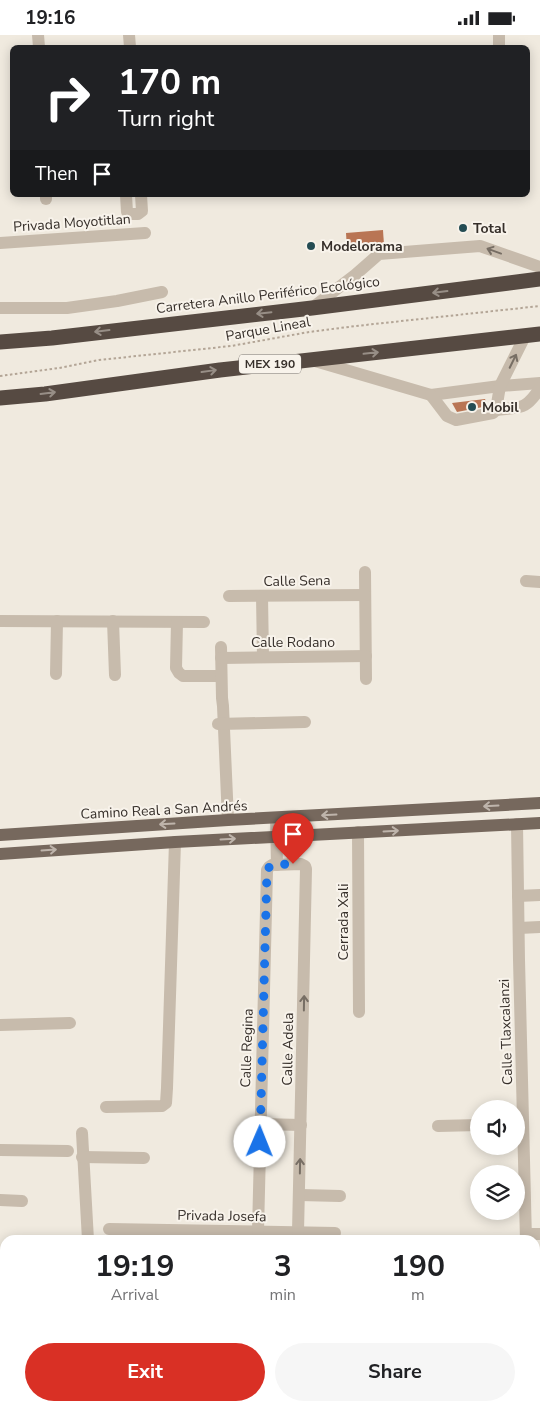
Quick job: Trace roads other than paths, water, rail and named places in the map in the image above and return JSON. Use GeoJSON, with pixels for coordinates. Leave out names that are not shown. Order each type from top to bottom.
{"type":"FeatureCollection","features":[{"type":"Feature","properties":{"kind":"highway","name":"Carretera Anillo Periférico Ecológico"},"geometry":{"type":"LineString","coordinates":[[0,342],[52,338],[312,308],[540,279]]}},
{"type":"Feature","properties":{"kind":"highway","name":"MEX 190"},"geometry":{"type":"LineString","coordinates":[[0,399],[220,370],[535,337]]}},
{"type":"Feature","properties":{"kind":"main road","name":"Camino Real a San Andrés"},"geometry":{"type":"LineString","coordinates":[[0,835],[540,803]]}},
{"type":"Feature","properties":{"kind":"main road"},"geometry":{"type":"LineString","coordinates":[[0,854],[292,835],[540,823]]}},
{"type":"Feature","properties":{"kind":"street"},"geometry":{"type":"LineString","coordinates":[[126,197],[127,212],[129,214],[138,214],[142,211],[141,197]]}},
{"type":"Feature","properties":{"kind":"street","name":"Privada Moyotitlan"},"geometry":{"type":"LineString","coordinates":[[0,243],[146,233]]}},
{"type":"Feature","properties":{"kind":"street"},"geometry":{"type":"LineString","coordinates":[[312,308],[379,254],[480,245],[540,267]]}},
{"type":"Feature","properties":{"kind":"street"},"geometry":{"type":"LineString","coordinates":[[0,308],[68,308],[162,292]]}},
{"type":"Feature","properties":{"kind":"street"},"geometry":{"type":"LineString","coordinates":[[496,410],[500,386],[535,337]]}},
{"type":"Feature","properties":{"kind":"street"},"geometry":{"type":"LineString","coordinates":[[313,360],[431,395],[540,383]]}},
{"type":"Feature","properties":{"kind":"street"},"geometry":{"type":"LineString","coordinates":[[431,395],[448,417],[456,420],[493,413],[496,410],[524,407],[534,398],[540,388]]}},
{"type":"Feature","properties":{"kind":"street"},"geometry":{"type":"LineString","coordinates":[[365,572],[366,679]]}},
{"type":"Feature","properties":{"kind":"street"},"geometry":{"type":"LineString","coordinates":[[526,581],[540,582]]}},
{"type":"Feature","properties":{"kind":"street","name":"Calle Sena"},"geometry":{"type":"LineString","coordinates":[[229,596],[365,595]]}},
{"type":"Feature","properties":{"kind":"street"},"geometry":{"type":"LineString","coordinates":[[262,596],[262,657]]}},
{"type":"Feature","properties":{"kind":"street"},"geometry":{"type":"LineString","coordinates":[[0,621],[204,622]]}},
{"type":"Feature","properties":{"kind":"street"},"geometry":{"type":"LineString","coordinates":[[56,674],[57,621]]}},
{"type":"Feature","properties":{"kind":"street"},"geometry":{"type":"LineString","coordinates":[[113,621],[115,675]]}},
{"type":"Feature","properties":{"kind":"street"},"geometry":{"type":"LineString","coordinates":[[178,622],[176,668],[179,673],[183,676],[221,676],[222,698],[218,707],[221,724],[224,821]]}},
{"type":"Feature","properties":{"kind":"street","name":"Calle Rodano"},"geometry":{"type":"LineString","coordinates":[[221,676],[221,652],[262,657],[366,657]]}},
{"type":"Feature","properties":{"kind":"street"},"geometry":{"type":"LineString","coordinates":[[221,724],[304,722]]}},
{"type":"Feature","properties":{"kind":"street","name":"Calle Adela"},"geometry":{"type":"LineString","coordinates":[[292,817],[292,835],[299,865],[306,869],[298,1232]]}},
{"type":"Feature","properties":{"kind":"street","name":"Calle Regina"},"geometry":{"type":"LineString","coordinates":[[258,1231],[267,870],[273,866],[277,836],[276,818]]}},
{"type":"Feature","properties":{"kind":"street","name":"Calle Tlaxcalanzi"},"geometry":{"type":"LineString","coordinates":[[517,824],[520,1100]]}},
{"type":"Feature","properties":{"kind":"street","name":"Cerrada Xali"},"geometry":{"type":"LineString","coordinates":[[358,832],[358,1012]]}},
{"type":"Feature","properties":{"kind":"street"},"geometry":{"type":"LineString","coordinates":[[106,1107],[162,1106],[166,1103],[175,842]]}},
{"type":"Feature","properties":{"kind":"street"},"geometry":{"type":"LineString","coordinates":[[273,866],[299,865]]}},
{"type":"Feature","properties":{"kind":"street"},"geometry":{"type":"LineString","coordinates":[[518,896],[540,895]]}},
{"type":"Feature","properties":{"kind":"street"},"geometry":{"type":"LineString","coordinates":[[519,928],[540,927]]}},
{"type":"Feature","properties":{"kind":"street"},"geometry":{"type":"LineString","coordinates":[[0,1025],[70,1023]]}},
{"type":"Feature","properties":{"kind":"street"},"geometry":{"type":"LineString","coordinates":[[260,1125],[301,1125]]}},
{"type":"Feature","properties":{"kind":"street"},"geometry":{"type":"LineString","coordinates":[[438,1126],[470,1125]]}},
{"type":"Feature","properties":{"kind":"street"},"geometry":{"type":"LineString","coordinates":[[82,1133],[88,1235]]}},
{"type":"Feature","properties":{"kind":"street"},"geometry":{"type":"LineString","coordinates":[[0,1149],[68,1151]]}},
{"type":"Feature","properties":{"kind":"street","name":"Calle Tlaxcalanzi"},"geometry":{"type":"LineString","coordinates":[[522,1155],[526,1235]]}},
{"type":"Feature","properties":{"kind":"street"},"geometry":{"type":"LineString","coordinates":[[82,1157],[144,1158]]}},
{"type":"Feature","properties":{"kind":"street"},"geometry":{"type":"LineString","coordinates":[[300,1195],[340,1196]]}},
{"type":"Feature","properties":{"kind":"street"},"geometry":{"type":"LineString","coordinates":[[0,1200],[22,1201]]}},
{"type":"Feature","properties":{"kind":"street","name":"Privada Josefa"},"geometry":{"type":"LineString","coordinates":[[109,1229],[334,1233]]}},
{"type":"Feature","properties":{"kind":"street"},"geometry":{"type":"LineString","coordinates":[[161,1411],[198,1411]]}},
{"type":"Feature","properties":{"kind":"place","name":"Total"},"geometry":{"type":"Point","coordinates":[463,228]}},
{"type":"Feature","properties":{"kind":"place","name":"Modelorama"},"geometry":{"type":"Point","coordinates":[311,246]}},
{"type":"Feature","properties":{"kind":"place","name":"Mobil"},"geometry":{"type":"Point","coordinates":[472,407]}}]}
